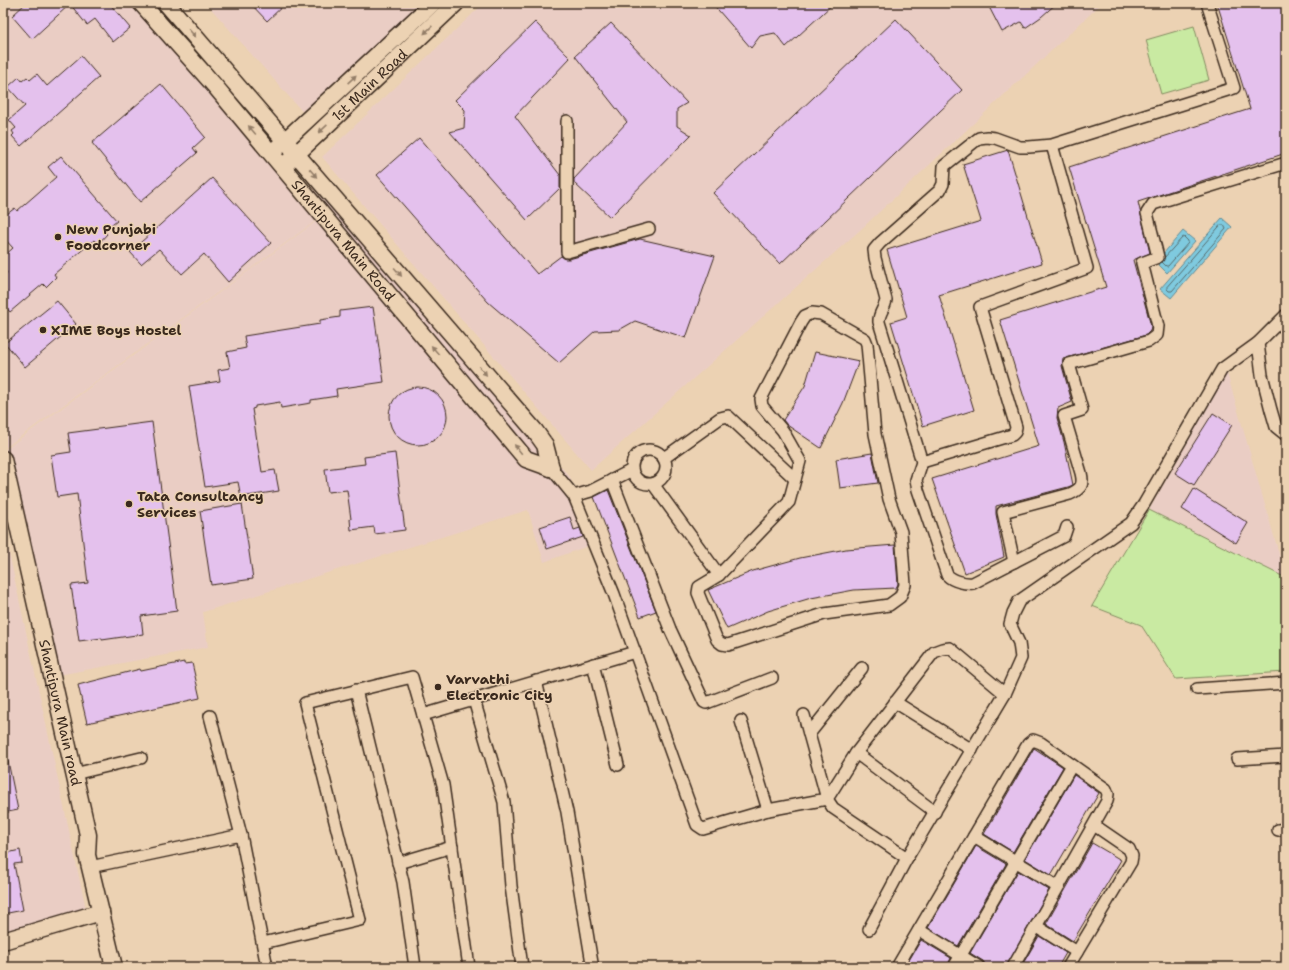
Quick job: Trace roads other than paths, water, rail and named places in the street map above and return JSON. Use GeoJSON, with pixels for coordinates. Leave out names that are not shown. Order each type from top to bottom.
{"type":"FeatureCollection","features":[{"type":"Feature","properties":{"kind":"street","name":"Shantipura Main Road"},"geometry":{"type":"LineString","coordinates":[[141,3],[214,85],[526,458],[551,468]]}},
{"type":"Feature","properties":{"kind":"street"},"geometry":{"type":"LineString","coordinates":[[166,3],[535,431],[545,445],[551,468],[574,496],[614,594],[697,825],[703,829],[768,810],[828,799],[856,753],[934,652],[942,648],[950,648],[1005,694]]}},
{"type":"Feature","properties":{"kind":"street","name":"1st Main Road"},"geometry":{"type":"LineString","coordinates":[[272,154],[433,3]]}},
{"type":"Feature","properties":{"kind":"street","name":"1st Main Road"},"geometry":{"type":"LineString","coordinates":[[283,167],[456,3]]}},
{"type":"Feature","properties":{"kind":"street"},"geometry":{"type":"LineString","coordinates":[[1067,527],[1064,536],[974,583],[969,584],[951,579],[947,575],[917,485],[916,480],[922,462],[879,322],[879,318],[886,304],[886,300],[874,250],[940,190],[943,184],[944,166],[979,138],[995,138],[1020,147],[1052,145],[1234,88],[1207,3]]}},
{"type":"Feature","properties":{"kind":"street"},"geometry":{"type":"LineString","coordinates":[[567,121],[567,252],[650,229]]}},
{"type":"Feature","properties":{"kind":"street"},"geometry":{"type":"LineString","coordinates":[[922,462],[1012,435],[1015,432],[1016,427],[980,307],[1087,268],[1052,145]]}},
{"type":"Feature","properties":{"kind":"street"},"geometry":{"type":"LineString","coordinates":[[1014,562],[1003,512],[1070,494],[1082,486],[1083,481],[1081,473],[1064,416],[1082,410],[1069,364],[1149,341],[1157,335],[1158,326],[1142,263],[1158,257],[1147,213],[1150,208],[1154,204],[1286,163]]}},
{"type":"Feature","properties":{"kind":"street"},"geometry":{"type":"LineString","coordinates":[[812,313],[821,314],[866,339],[875,434],[889,499],[901,532],[905,585],[900,597],[889,605],[824,614],[728,645],[722,644],[718,640],[698,593],[699,587],[719,575],[788,502],[800,461],[783,431],[762,406],[761,399],[805,316],[812,313]]}},
{"type":"Feature","properties":{"kind":"street"},"geometry":{"type":"LineString","coordinates":[[869,929],[907,858],[1005,694],[1021,658],[1018,643],[1010,624],[1013,613],[1019,601],[1131,523],[1144,504],[1222,369],[1258,344],[1286,315]]}},
{"type":"Feature","properties":{"kind":"street"},"geometry":{"type":"LineString","coordinates":[[1258,344],[1262,375],[1276,427],[1286,435]]}},
{"type":"Feature","properties":{"kind":"street"},"geometry":{"type":"LineString","coordinates":[[664,458],[720,418],[728,416],[795,479]]}},
{"type":"Feature","properties":{"kind":"street"},"geometry":{"type":"LineString","coordinates":[[653,450],[664,458],[666,467],[665,473],[659,482],[648,485],[637,480],[632,470],[634,459],[642,451],[653,450]]}},
{"type":"Feature","properties":{"kind":"street","name":"Shantipura Main road"},"geometry":{"type":"LineString","coordinates":[[3,459],[88,835],[89,861],[114,967]]}},
{"type":"Feature","properties":{"kind":"street"},"geometry":{"type":"LineString","coordinates":[[574,496],[591,491],[632,470]]}},
{"type":"Feature","properties":{"kind":"street"},"geometry":{"type":"LineString","coordinates":[[612,480],[670,629],[704,702],[706,703],[772,678]]}},
{"type":"Feature","properties":{"kind":"street"},"geometry":{"type":"LineString","coordinates":[[653,484],[719,575]]}},
{"type":"Feature","properties":{"kind":"street","name":"Shantipura Main Road"},"geometry":{"type":"LineString","coordinates":[[3,503],[79,838],[89,861]]}},
{"type":"Feature","properties":{"kind":"street"},"geometry":{"type":"LineString","coordinates":[[423,715],[634,652]]}},
{"type":"Feature","properties":{"kind":"street"},"geometry":{"type":"LineString","coordinates":[[593,664],[618,765]]}},
{"type":"Feature","properties":{"kind":"street"},"geometry":{"type":"LineString","coordinates":[[809,734],[862,668]]}},
{"type":"Feature","properties":{"kind":"street"},"geometry":{"type":"LineString","coordinates":[[263,943],[360,920],[305,703],[412,677],[443,785],[469,967]]}},
{"type":"Feature","properties":{"kind":"street"},"geometry":{"type":"LineString","coordinates":[[536,681],[567,812],[592,963]]}},
{"type":"Feature","properties":{"kind":"street"},"geometry":{"type":"LineString","coordinates":[[1197,689],[1286,684]]}},
{"type":"Feature","properties":{"kind":"street"},"geometry":{"type":"LineString","coordinates":[[356,690],[403,882],[415,967]]}},
{"type":"Feature","properties":{"kind":"street"},"geometry":{"type":"LineString","coordinates":[[474,700],[504,802],[511,886],[522,967]]}},
{"type":"Feature","properties":{"kind":"street"},"geometry":{"type":"LineString","coordinates":[[895,702],[972,750]]}},
{"type":"Feature","properties":{"kind":"street"},"geometry":{"type":"LineString","coordinates":[[804,715],[828,799],[833,808],[907,858]]}},
{"type":"Feature","properties":{"kind":"street"},"geometry":{"type":"LineString","coordinates":[[210,716],[241,835],[268,967]]}},
{"type":"Feature","properties":{"kind":"street"},"geometry":{"type":"LineString","coordinates":[[741,721],[768,810]]}},
{"type":"Feature","properties":{"kind":"street"},"geometry":{"type":"LineString","coordinates":[[897,967],[1028,744],[1033,740],[1042,743],[1106,789],[1108,794],[1107,801],[1094,825],[1013,967]]}},
{"type":"Feature","properties":{"kind":"street"},"geometry":{"type":"LineString","coordinates":[[856,753],[934,812]]}},
{"type":"Feature","properties":{"kind":"street"},"geometry":{"type":"LineString","coordinates":[[1237,759],[1286,756]]}},
{"type":"Feature","properties":{"kind":"street"},"geometry":{"type":"LineString","coordinates":[[74,774],[141,758]]}},
{"type":"Feature","properties":{"kind":"street"},"geometry":{"type":"LineString","coordinates":[[954,967],[1072,765]]}},
{"type":"Feature","properties":{"kind":"street"},"geometry":{"type":"LineString","coordinates":[[1068,967],[1131,862],[1132,856],[1129,849],[1094,825]]}},
{"type":"Feature","properties":{"kind":"street"},"geometry":{"type":"LineString","coordinates":[[89,861],[241,835]]}},
{"type":"Feature","properties":{"kind":"street"},"geometry":{"type":"LineString","coordinates":[[974,836],[1058,887]]}},
{"type":"Feature","properties":{"kind":"street"},"geometry":{"type":"LineString","coordinates":[[398,863],[452,847]]}},
{"type":"Feature","properties":{"kind":"street"},"geometry":{"type":"LineString","coordinates":[[3,941],[101,912]]}},
{"type":"Feature","properties":{"kind":"street"},"geometry":{"type":"LineString","coordinates":[[1036,926],[1077,952]]}},
{"type":"Feature","properties":{"kind":"street"},"geometry":{"type":"LineString","coordinates":[[919,930],[979,967]]}},
{"type":"Feature","properties":{"kind":"water"},"geometry":{"type":"Polygon","coordinates":[[[1222,218],[1232,227],[1171,298],[1160,289],[1222,218]]]}},
{"type":"Feature","properties":{"kind":"water"},"geometry":{"type":"Polygon","coordinates":[[[1183,231],[1195,241],[1167,273],[1156,262],[1183,231]]]}},
{"type":"Feature","properties":{"kind":"place","name":"New Punjabi Foodcorner"},"geometry":{"type":"Point","coordinates":[58,237]}},
{"type":"Feature","properties":{"kind":"place","name":"XIME Boys Hostel"},"geometry":{"type":"Point","coordinates":[43,330]}},
{"type":"Feature","properties":{"kind":"place","name":"Tata Consultancy Services"},"geometry":{"type":"Point","coordinates":[129,504]}},
{"type":"Feature","properties":{"kind":"place","name":"Varvathi Electronic City"},"geometry":{"type":"Point","coordinates":[438,687]}}]}
